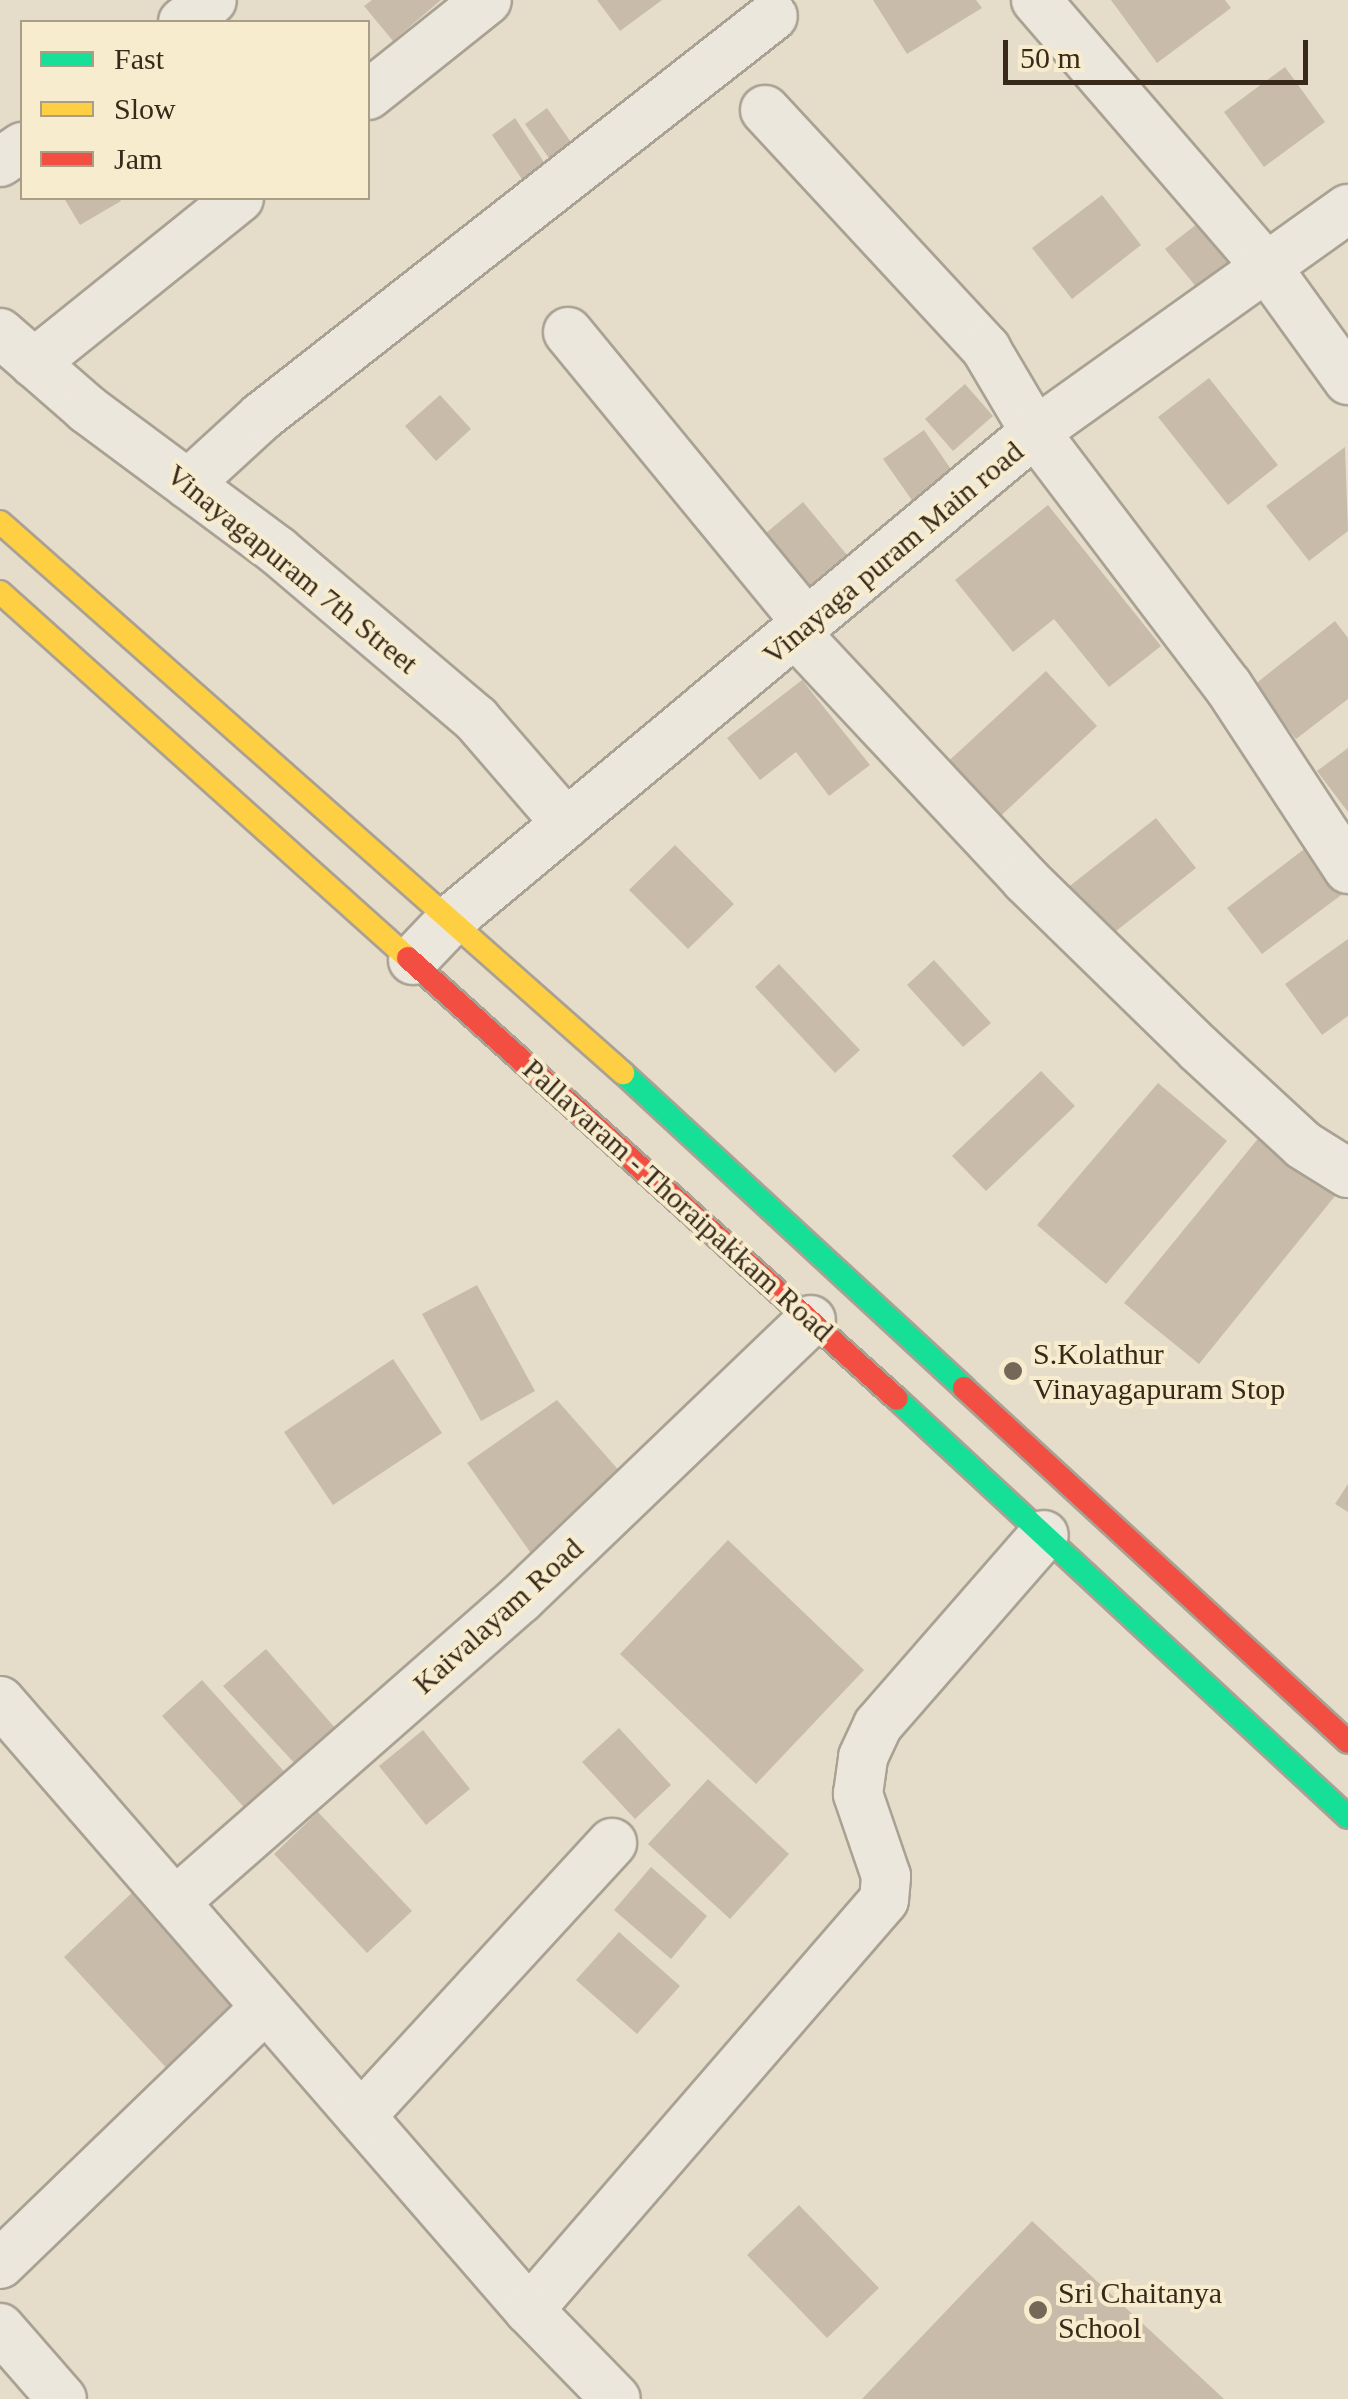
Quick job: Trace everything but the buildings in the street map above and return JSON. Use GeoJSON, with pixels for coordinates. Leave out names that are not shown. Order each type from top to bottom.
{"type":"FeatureCollection","features":[{"type":"Feature","properties":{"kind":"main road","name":"Pallavaram - Thoraipakkam Road"},"geometry":{"type":"LineString","coordinates":[[0,522],[454,917],[1348,1742]]}},
{"type":"Feature","properties":{"kind":"main road","name":"Pallavaram - Thoraipakkam Road"},"geometry":{"type":"LineString","coordinates":[[0,592],[811,1320],[1348,1818]]}},
{"type":"Feature","properties":{"kind":"street"},"geometry":{"type":"LineString","coordinates":[[186,20],[212,0]]}},
{"type":"Feature","properties":{"kind":"street"},"geometry":{"type":"LineString","coordinates":[[370,94],[487,0]]}},
{"type":"Feature","properties":{"kind":"street"},"geometry":{"type":"LineString","coordinates":[[1036,0],[1268,269],[1348,380]]}},
{"type":"Feature","properties":{"kind":"street"},"geometry":{"type":"LineString","coordinates":[[188,484],[261,417],[773,16]]}},
{"type":"Feature","properties":{"kind":"street"},"geometry":{"type":"LineString","coordinates":[[765,110],[986,348],[1036,432],[1228,686],[1348,869]]}},
{"type":"Feature","properties":{"kind":"street"},"geometry":{"type":"LineString","coordinates":[[17,348],[236,200]]}},
{"type":"Feature","properties":{"kind":"street","name":"Vinayaga puram Main road"},"geometry":{"type":"LineString","coordinates":[[413,960],[454,917],[1036,432],[1348,208]]}},
{"type":"Feature","properties":{"kind":"street"},"geometry":{"type":"LineString","coordinates":[[568,332],[802,629],[1026,880],[1303,1145],[1348,1173]]}},
{"type":"Feature","properties":{"kind":"street","name":"Vinayagapuram 7th Street"},"geometry":{"type":"LineString","coordinates":[[17,348],[278,551],[476,719],[566,823]]}},
{"type":"Feature","properties":{"kind":"street","name":"Kaivalayam Road"},"geometry":{"type":"LineString","coordinates":[[175,1902],[520,1599],[811,1320]]}},
{"type":"Feature","properties":{"kind":"street"},"geometry":{"type":"LineString","coordinates":[[529,2310],[884,1900],[886,1876],[858,1794],[863,1757],[878,1725],[1044,1536]]}},
{"type":"Feature","properties":{"kind":"street"},"geometry":{"type":"LineString","coordinates":[[0,1701],[529,2310],[616,2399]]}},
{"type":"Feature","properties":{"kind":"street"},"geometry":{"type":"LineString","coordinates":[[361,2116],[612,1843]]}},
{"type":"Feature","properties":{"kind":"street"},"geometry":{"type":"LineString","coordinates":[[0,2264],[264,2009]]}},
{"type":"Feature","properties":{"kind":"street"},"geometry":{"type":"LineString","coordinates":[[0,2328],[62,2399]]}},
{"type":"Feature","properties":{"kind":"traffic: fast"},"geometry":{"type":"LineString","coordinates":[[623,1073],[964,1388]]}},
{"type":"Feature","properties":{"kind":"traffic: fast"},"geometry":{"type":"LineString","coordinates":[[897,1399],[1348,1817]]}},
{"type":"Feature","properties":{"kind":"traffic: slow"},"geometry":{"type":"LineString","coordinates":[[0,522],[623,1073]]}},
{"type":"Feature","properties":{"kind":"traffic: slow"},"geometry":{"type":"LineString","coordinates":[[0,592],[408,958]]}},
{"type":"Feature","properties":{"kind":"traffic: jam"},"geometry":{"type":"LineString","coordinates":[[408,958],[897,1399]]}},
{"type":"Feature","properties":{"kind":"traffic: jam"},"geometry":{"type":"LineString","coordinates":[[964,1388],[1348,1742]]}},
{"type":"Feature","properties":{"kind":"place","name":"S.Kolathur Vinayagapuram Stop"},"geometry":{"type":"Point","coordinates":[1013,1371]}},
{"type":"Feature","properties":{"kind":"place","name":"Sri Chaitanya School"},"geometry":{"type":"Point","coordinates":[1038,2310]}}]}
